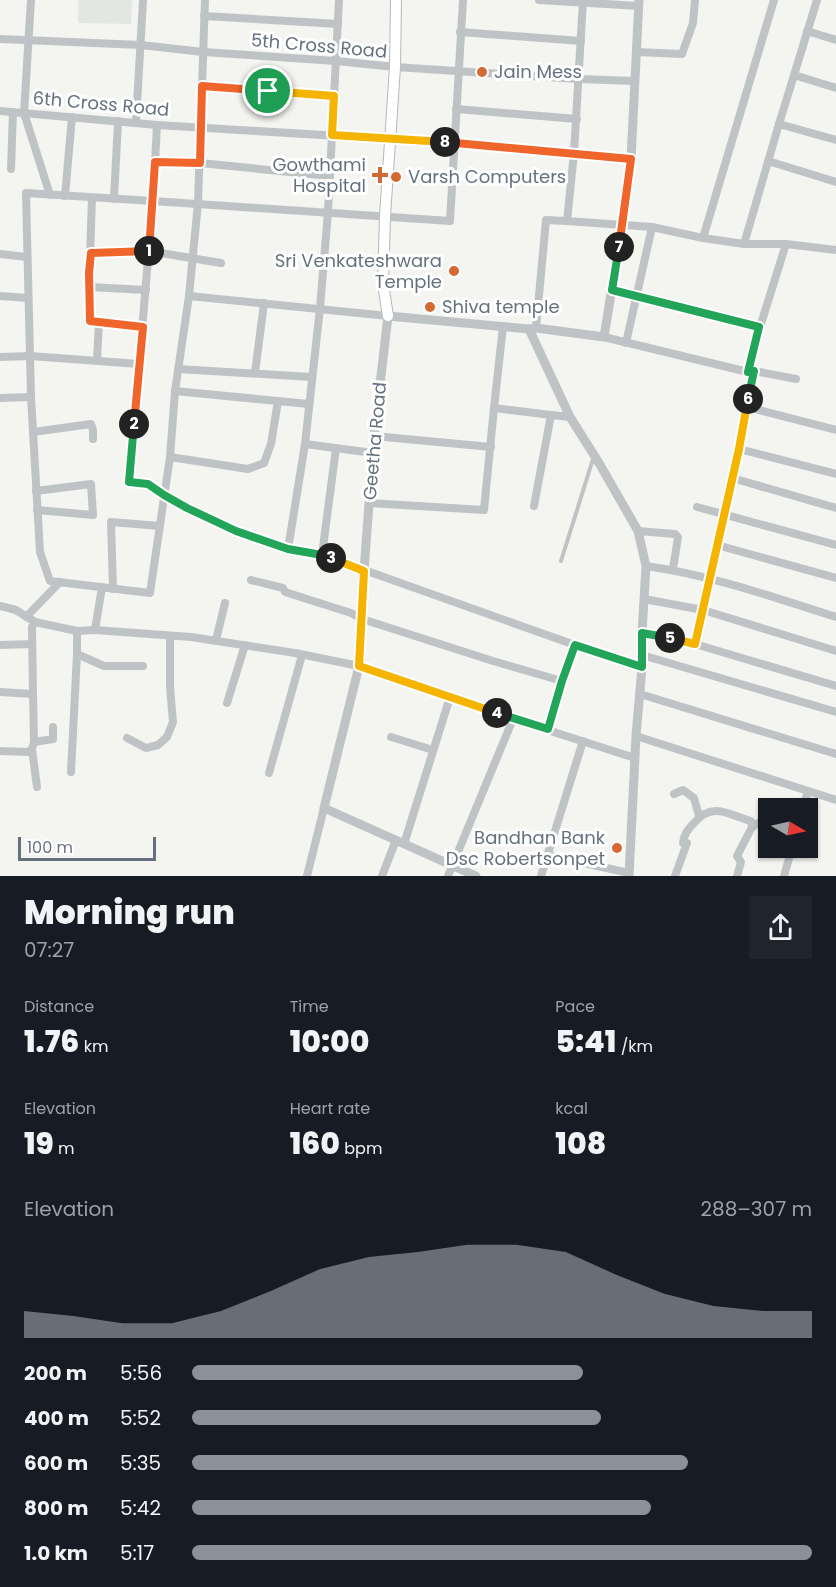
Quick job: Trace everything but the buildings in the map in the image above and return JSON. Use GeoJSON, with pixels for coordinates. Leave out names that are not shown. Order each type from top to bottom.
{"type":"FeatureCollection","features":[{"type":"Feature","properties":{"kind":"main road","name":"Geetha Road"},"geometry":{"type":"LineString","coordinates":[[388,316],[383,284],[395,67],[396,0]]}},
{"type":"Feature","properties":{"kind":"street"},"geometry":{"type":"LineString","coordinates":[[31,0],[24,113],[50,195]]}},
{"type":"Feature","properties":{"kind":"street"},"geometry":{"type":"LineString","coordinates":[[136,123],[143,0]]}},
{"type":"Feature","properties":{"kind":"street"},"geometry":{"type":"LineString","coordinates":[[205,0],[200,163],[198,203],[193,259],[175,391],[170,457],[150,593],[50,581],[40,552],[36,491],[31,397],[26,193],[198,203],[450,221],[463,0]]}},
{"type":"Feature","properties":{"kind":"street"},"geometry":{"type":"LineString","coordinates":[[288,549],[305,444],[320,308],[328,212],[339,0]]}},
{"type":"Feature","properties":{"kind":"street"},"geometry":{"type":"LineString","coordinates":[[539,0],[639,3],[631,159],[604,337]]}},
{"type":"Feature","properties":{"kind":"street"},"geometry":{"type":"LineString","coordinates":[[637,52],[682,54],[693,23],[694,0]]}},
{"type":"Feature","properties":{"kind":"street"},"geometry":{"type":"LineString","coordinates":[[703,238],[774,0]]}},
{"type":"Feature","properties":{"kind":"street"},"geometry":{"type":"LineString","coordinates":[[744,244],[778,124],[817,0]]}},
{"type":"Feature","properties":{"kind":"street"},"geometry":{"type":"LineString","coordinates":[[567,221],[577,119],[583,1]]}},
{"type":"Feature","properties":{"kind":"street"},"geometry":{"type":"LineString","coordinates":[[204,16],[338,24]]}},
{"type":"Feature","properties":{"kind":"street"},"geometry":{"type":"LineString","coordinates":[[807,31],[836,40]]}},
{"type":"Feature","properties":{"kind":"street"},"geometry":{"type":"LineString","coordinates":[[460,32],[581,41]]}},
{"type":"Feature","properties":{"kind":"street","name":"5th Cross Road"},"geometry":{"type":"LineString","coordinates":[[0,39],[141,45],[395,67],[635,81]]}},
{"type":"Feature","properties":{"kind":"street"},"geometry":{"type":"LineString","coordinates":[[794,75],[836,88]]}},
{"type":"Feature","properties":{"kind":"street"},"geometry":{"type":"LineString","coordinates":[[202,86],[334,96]]}},
{"type":"Feature","properties":{"kind":"street"},"geometry":{"type":"LineString","coordinates":[[456,109],[577,119]]}},
{"type":"Feature","properties":{"kind":"street","name":"6th Cross Road"},"geometry":{"type":"LineString","coordinates":[[0,111],[157,125],[454,142],[631,159]]}},
{"type":"Feature","properties":{"kind":"street"},"geometry":{"type":"LineString","coordinates":[[11,169],[13,112]]}},
{"type":"Feature","properties":{"kind":"street"},"geometry":{"type":"LineString","coordinates":[[65,196],[72,117]]}},
{"type":"Feature","properties":{"kind":"street"},"geometry":{"type":"LineString","coordinates":[[114,199],[118,121]]}},
{"type":"Feature","properties":{"kind":"street"},"geometry":{"type":"LineString","coordinates":[[778,124],[836,140]]}},
{"type":"Feature","properties":{"kind":"street"},"geometry":{"type":"LineString","coordinates":[[157,125],[153,201],[129,482],[148,484],[164,495],[236,531],[288,549],[322,555],[642,667]]}},
{"type":"Feature","properties":{"kind":"street"},"geometry":{"type":"LineString","coordinates":[[768,161],[836,182]]}},
{"type":"Feature","properties":{"kind":"street"},"geometry":{"type":"LineString","coordinates":[[155,162],[200,163],[330,176]]}},
{"type":"Feature","properties":{"kind":"street"},"geometry":{"type":"LineString","coordinates":[[92,198],[90,321],[143,327]]}},
{"type":"Feature","properties":{"kind":"street"},"geometry":{"type":"LineString","coordinates":[[547,855],[629,874],[646,566],[638,531],[570,417],[533,328],[546,220],[652,227],[744,244],[786,244],[836,250]]}},
{"type":"Feature","properties":{"kind":"street"},"geometry":{"type":"LineString","coordinates":[[626,343],[652,227]]}},
{"type":"Feature","properties":{"kind":"street"},"geometry":{"type":"LineString","coordinates":[[695,644],[739,449],[759,327],[786,244]]}},
{"type":"Feature","properties":{"kind":"street"},"geometry":{"type":"LineString","coordinates":[[91,253],[149,251],[221,263]]}},
{"type":"Feature","properties":{"kind":"street"},"geometry":{"type":"LineString","coordinates":[[0,254],[27,257]]}},
{"type":"Feature","properties":{"kind":"street"},"geometry":{"type":"LineString","coordinates":[[89,287],[146,290]]}},
{"type":"Feature","properties":{"kind":"street"},"geometry":{"type":"LineString","coordinates":[[612,290],[759,327]]}},
{"type":"Feature","properties":{"kind":"street"},"geometry":{"type":"LineString","coordinates":[[0,296],[28,298]]}},
{"type":"Feature","properties":{"kind":"street"},"geometry":{"type":"LineString","coordinates":[[189,296],[533,328],[604,337],[751,371],[796,379]]}},
{"type":"Feature","properties":{"kind":"street"},"geometry":{"type":"LineString","coordinates":[[255,373],[264,303]]}},
{"type":"Feature","properties":{"kind":"street","name":"Geetha Road"},"geometry":{"type":"LineString","coordinates":[[308,876],[359,666],[374,436],[388,316]]}},
{"type":"Feature","properties":{"kind":"street"},"geometry":{"type":"LineString","coordinates":[[97,361],[99,322]]}},
{"type":"Feature","properties":{"kind":"street"},"geometry":{"type":"LineString","coordinates":[[369,503],[484,510],[503,326]]}},
{"type":"Feature","properties":{"kind":"street"},"geometry":{"type":"LineString","coordinates":[[0,357],[30,356],[140,364]]}},
{"type":"Feature","properties":{"kind":"street"},"geometry":{"type":"LineString","coordinates":[[178,369],[312,377]]}},
{"type":"Feature","properties":{"kind":"street"},"geometry":{"type":"LineString","coordinates":[[175,391],[309,404]]}},
{"type":"Feature","properties":{"kind":"street"},"geometry":{"type":"LineString","coordinates":[[0,398],[31,397]]}},
{"type":"Feature","properties":{"kind":"street"},"geometry":{"type":"LineString","coordinates":[[170,457],[248,470],[264,463],[271,444],[278,401]]}},
{"type":"Feature","properties":{"kind":"street"},"geometry":{"type":"LineString","coordinates":[[747,407],[836,430]]}},
{"type":"Feature","properties":{"kind":"street"},"geometry":{"type":"LineString","coordinates":[[494,408],[570,417]]}},
{"type":"Feature","properties":{"kind":"street"},"geometry":{"type":"LineString","coordinates":[[534,506],[551,416]]}},
{"type":"Feature","properties":{"kind":"street"},"geometry":{"type":"LineString","coordinates":[[33,432],[91,424],[93,439]]}},
{"type":"Feature","properties":{"kind":"street"},"geometry":{"type":"LineString","coordinates":[[374,436],[491,447]]}},
{"type":"Feature","properties":{"kind":"street"},"geometry":{"type":"LineString","coordinates":[[305,444],[373,453]]}},
{"type":"Feature","properties":{"kind":"street"},"geometry":{"type":"LineString","coordinates":[[322,555],[336,448]]}},
{"type":"Feature","properties":{"kind":"street"},"geometry":{"type":"LineString","coordinates":[[739,449],[836,474]]}},
{"type":"Feature","properties":{"kind":"street"},"geometry":{"type":"LineString","coordinates":[[732,478],[836,508]]}},
{"type":"Feature","properties":{"kind":"street"},"geometry":{"type":"LineString","coordinates":[[36,491],[91,484],[93,515],[38,510]]}},
{"type":"Feature","properties":{"kind":"street"},"geometry":{"type":"LineString","coordinates":[[697,507],[836,545]]}},
{"type":"Feature","properties":{"kind":"street"},"geometry":{"type":"LineString","coordinates":[[113,588],[111,522],[160,526]]}},
{"type":"Feature","properties":{"kind":"street"},"geometry":{"type":"LineString","coordinates":[[638,531],[675,534],[678,537],[673,569]]}},
{"type":"Feature","properties":{"kind":"street"},"geometry":{"type":"LineString","coordinates":[[717,545],[836,578]]}},
{"type":"Feature","properties":{"kind":"street"},"geometry":{"type":"LineString","coordinates":[[646,566],[673,569],[710,578],[836,617]]}},
{"type":"Feature","properties":{"kind":"street"},"geometry":{"type":"LineString","coordinates":[[251,580],[283,588],[285,592],[351,613],[362,619],[562,681]]}},
{"type":"Feature","properties":{"kind":"street"},"geometry":{"type":"LineString","coordinates":[[26,616],[60,582]]}},
{"type":"Feature","properties":{"kind":"street"},"geometry":{"type":"LineString","coordinates":[[95,630],[102,587]]}},
{"type":"Feature","properties":{"kind":"street"},"geometry":{"type":"LineString","coordinates":[[644,599],[703,610],[836,651]]}},
{"type":"Feature","properties":{"kind":"street"},"geometry":{"type":"LineString","coordinates":[[216,640],[225,603]]}},
{"type":"Feature","properties":{"kind":"street"},"geometry":{"type":"LineString","coordinates":[[0,606],[16,610],[35,622],[77,631],[95,630],[216,640],[359,666],[635,758]]}},
{"type":"Feature","properties":{"kind":"street"},"geometry":{"type":"LineString","coordinates":[[35,622],[32,627],[33,746],[37,787]]}},
{"type":"Feature","properties":{"kind":"street"},"geometry":{"type":"LineString","coordinates":[[72,772],[77,631]]}},
{"type":"Feature","properties":{"kind":"street"},"geometry":{"type":"LineString","coordinates":[[642,633],[695,644],[836,686]]}},
{"type":"Feature","properties":{"kind":"street"},"geometry":{"type":"LineString","coordinates":[[127,738],[146,748],[158,745],[167,737],[173,722],[170,636]]}},
{"type":"Feature","properties":{"kind":"street"},"geometry":{"type":"LineString","coordinates":[[0,645],[32,644]]}},
{"type":"Feature","properties":{"kind":"street"},"geometry":{"type":"LineString","coordinates":[[227,703],[245,645]]}},
{"type":"Feature","properties":{"kind":"street"},"geometry":{"type":"LineString","coordinates":[[548,729],[575,645]]}},
{"type":"Feature","properties":{"kind":"street"},"geometry":{"type":"LineString","coordinates":[[77,654],[104,666],[143,666]]}},
{"type":"Feature","properties":{"kind":"street"},"geometry":{"type":"LineString","coordinates":[[269,773],[302,655]]}},
{"type":"Feature","properties":{"kind":"street"},"geometry":{"type":"LineString","coordinates":[[642,655],[836,712]]}},
{"type":"Feature","properties":{"kind":"street"},"geometry":{"type":"LineString","coordinates":[[0,692],[33,694]]}},
{"type":"Feature","properties":{"kind":"street"},"geometry":{"type":"LineString","coordinates":[[640,694],[836,754]]}},
{"type":"Feature","properties":{"kind":"street"},"geometry":{"type":"LineString","coordinates":[[382,876],[400,842],[434,750],[450,697]]}},
{"type":"Feature","properties":{"kind":"street"},"geometry":{"type":"LineString","coordinates":[[448,876],[513,718]]}},
{"type":"Feature","properties":{"kind":"street"},"geometry":{"type":"LineString","coordinates":[[0,751],[28,752],[33,746],[53,739],[53,727]]}},
{"type":"Feature","properties":{"kind":"street"},"geometry":{"type":"LineString","coordinates":[[636,736],[836,800]]}},
{"type":"Feature","properties":{"kind":"street"},"geometry":{"type":"LineString","coordinates":[[391,737],[434,750]]}},
{"type":"Feature","properties":{"kind":"street"},"geometry":{"type":"LineString","coordinates":[[541,876],[583,741]]}},
{"type":"Feature","properties":{"kind":"street"},"geometry":{"type":"LineString","coordinates":[[674,794],[683,790],[694,798],[699,816]]}},
{"type":"Feature","properties":{"kind":"street"},"geometry":{"type":"LineString","coordinates":[[806,798],[808,791]]}},
{"type":"Feature","properties":{"kind":"street"},"geometry":{"type":"LineString","coordinates":[[324,808],[476,876]]}},
{"type":"Feature","properties":{"kind":"street"},"geometry":{"type":"LineString","coordinates":[[675,876],[687,843],[683,843],[684,835],[699,816],[710,811],[724,811],[751,821],[752,827]]}},
{"type":"Feature","properties":{"kind":"street"},"geometry":{"type":"LineString","coordinates":[[737,876],[741,862],[737,856],[752,827],[758,823]]}},
{"type":"Feature","properties":{"kind":"street"},"geometry":{"type":"LineString","coordinates":[[784,876],[789,858]]}},
{"type":"Feature","properties":{"kind":"lane"},"geometry":{"type":"LineString","coordinates":[[561,561],[594,456]]}},
{"type":"Feature","properties":{"kind":"shaded area"},"geometry":{"type":"Polygon","coordinates":[[[78,0],[132,0],[131,24],[78,23],[78,0]]]}},
{"type":"Feature","properties":{"kind":"place","name":"Jain Mess"},"geometry":{"type":"Point","coordinates":[482,72]}},
{"type":"Feature","properties":{"kind":"place","name":"Gowthami Hospital"},"geometry":{"type":"Point","coordinates":[380,175]}},
{"type":"Feature","properties":{"kind":"place","name":"Varsh Computers"},"geometry":{"type":"Point","coordinates":[396,177]}},
{"type":"Feature","properties":{"kind":"place","name":"Sri Venkateshwara Temple"},"geometry":{"type":"Point","coordinates":[454,271]}},
{"type":"Feature","properties":{"kind":"place","name":"Shiva temple"},"geometry":{"type":"Point","coordinates":[430,307]}},
{"type":"Feature","properties":{"kind":"place","name":"Bandhan Bank Dsc Robertsonpet"},"geometry":{"type":"Point","coordinates":[617,848]}},
{"type":"Feature","properties":{"kind":"route"},"geometry":{"type":"LineString","coordinates":[[202,86],[268,91],[334,96],[332,135],[454,142],[631,159],[612,290],[759,327],[748,372],[754,371],[739,449],[695,644],[642,633],[642,667],[575,645],[548,729],[359,666],[364,571],[322,555],[288,549],[257,539],[187,508],[148,484],[129,482],[143,327],[90,321],[91,253],[149,251],[155,162],[200,163],[202,86]]}}]}
